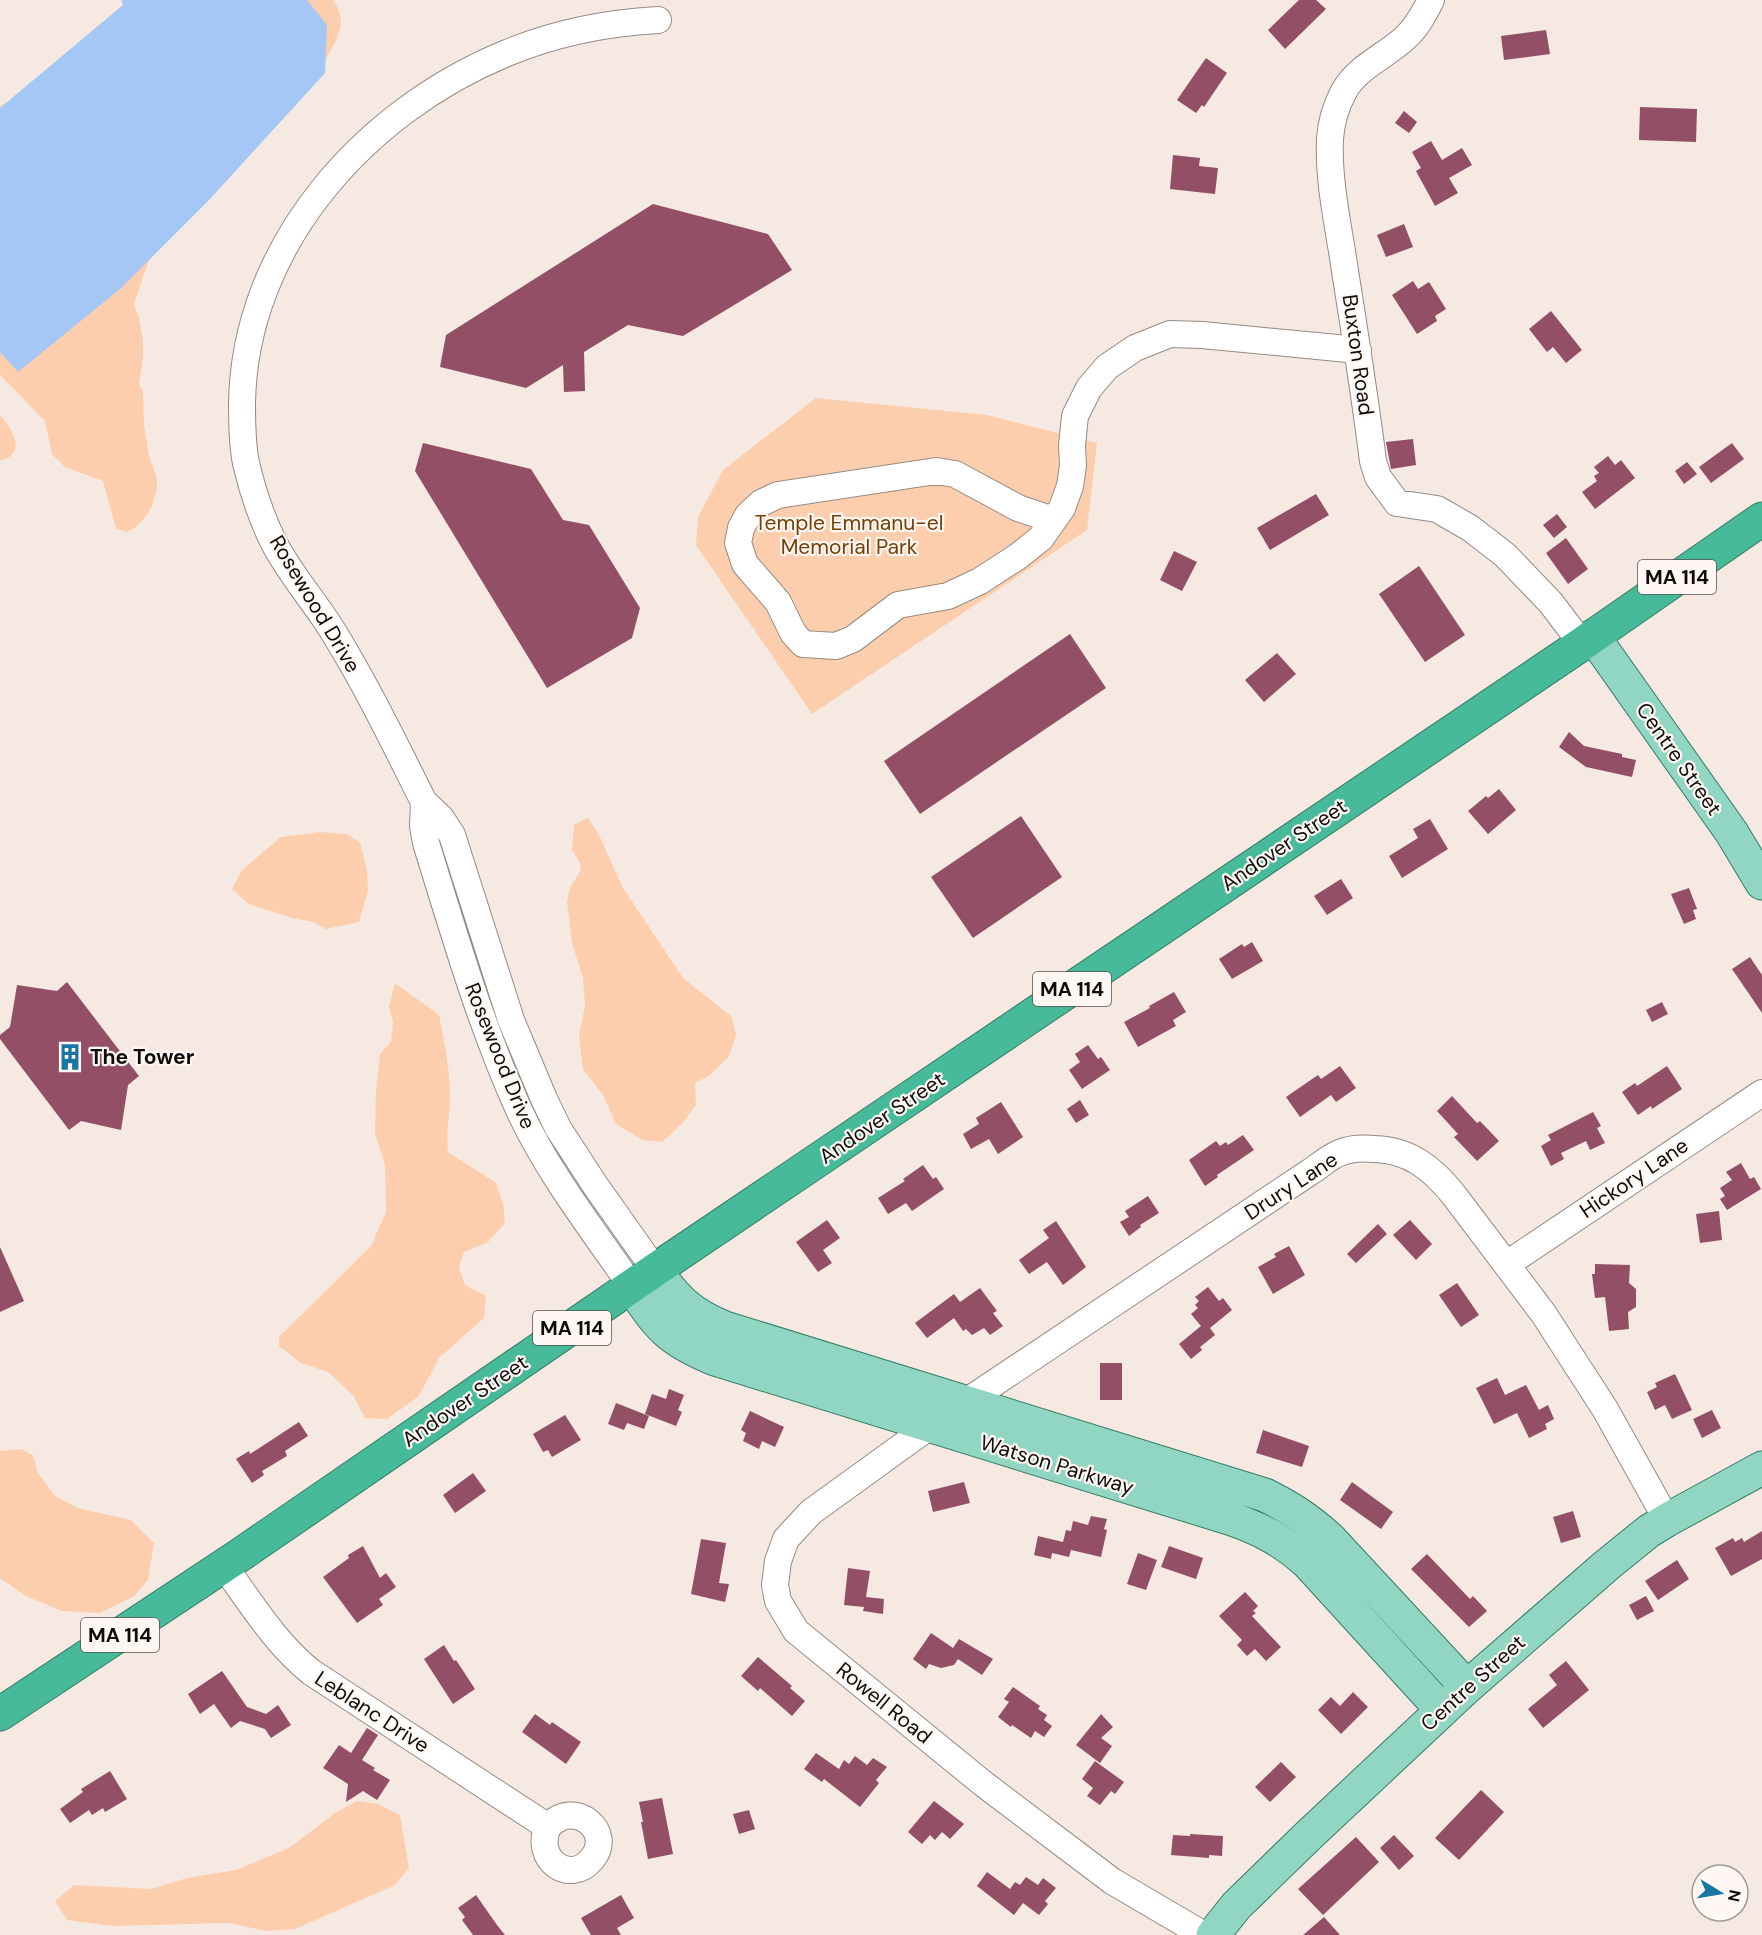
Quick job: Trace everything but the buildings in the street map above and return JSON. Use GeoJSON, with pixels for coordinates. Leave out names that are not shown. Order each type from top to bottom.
{"type":"FeatureCollection","features":[{"type":"Feature","properties":{"kind":"highway","name":"Andover Street"},"geometry":{"type":"LineString","coordinates":[[0,1714],[224,1566],[1762,519]]}},
{"type":"Feature","properties":{"kind":"main road","name":"Centre Street"},"geometry":{"type":"LineString","coordinates":[[1587,640],[1732,833],[1762,883]]}},
{"type":"Feature","properties":{"kind":"main road","name":"Watson Parkway"},"geometry":{"type":"LineString","coordinates":[[643,1279],[676,1298],[692,1312],[710,1322],[1256,1492],[1288,1506],[1309,1519],[1330,1539],[1467,1687]]}},
{"type":"Feature","properties":{"kind":"main road","name":"Watson Parkway"},"geometry":{"type":"LineString","coordinates":[[643,1279],[658,1324],[673,1339],[696,1352],[1253,1526],[1272,1535],[1307,1562],[1442,1710]]}},
{"type":"Feature","properties":{"kind":"main road","name":"Centre Street"},"geometry":{"type":"LineString","coordinates":[[1213,1935],[1236,1906],[1442,1710],[1607,1565],[1649,1531],[1762,1468]]}},
{"type":"Feature","properties":{"kind":"street","name":"Buxton Road"},"geometry":{"type":"LineString","coordinates":[[1431,0],[1417,25],[1404,39],[1352,80],[1345,89],[1333,116],[1330,138],[1331,172],[1373,461],[1378,477],[1397,503],[1437,509],[1470,528],[1505,555],[1587,640]]}},
{"type":"Feature","properties":{"kind":"street","name":"Rosewood Drive"},"geometry":{"type":"LineString","coordinates":[[643,1279],[595,1185],[558,1128],[544,1099],[511,1020],[452,834],[441,818],[424,802],[351,661],[274,543],[246,462],[242,419],[244,370],[248,342],[257,306],[270,274],[287,242],[329,182],[349,160],[401,112],[468,71],[505,53],[540,40],[584,28],[617,22],[658,20]]}},
{"type":"Feature","properties":{"kind":"street"},"geometry":{"type":"LineString","coordinates":[[1053,520],[1018,508],[955,474],[936,471],[778,495],[761,503],[748,514],[741,528],[738,543],[745,564],[778,602],[798,639],[803,644],[836,646],[853,639],[898,604],[948,596],[980,581],[1041,538],[1062,508],[1070,486],[1075,416],[1089,388],[1107,367],[1135,348],[1170,334],[1358,350]]}},
{"type":"Feature","properties":{"kind":"street","name":"Hickory Lane"},"geometry":{"type":"LineString","coordinates":[[1507,1264],[1762,1093]]}},
{"type":"Feature","properties":{"kind":"street","name":"Drury Lane"},"geometry":{"type":"LineString","coordinates":[[930,1426],[1341,1152],[1360,1148],[1381,1149],[1401,1152],[1421,1162],[1440,1177],[1543,1313],[1605,1409],[1667,1520]]}},
{"type":"Feature","properties":{"kind":"street","name":"Rowell Road"},"geometry":{"type":"LineString","coordinates":[[930,1426],[811,1512],[786,1539],[778,1561],[776,1585],[778,1601],[786,1617],[809,1643],[1003,1799],[1112,1881],[1204,1935]]}},
{"type":"Feature","properties":{"kind":"street","name":"Leblanc Drive"},"geometry":{"type":"LineString","coordinates":[[224,1566],[294,1659],[548,1827]]}},
{"type":"Feature","properties":{"kind":"green space"},"geometry":{"type":"Polygon","coordinates":[[[136,0],[333,0],[338,9],[341,25],[337,39],[324,63],[153,248],[134,304],[143,340],[139,384],[143,392],[144,425],[157,488],[152,506],[146,516],[136,527],[126,532],[116,528],[103,481],[65,467],[52,454],[45,421],[0,375],[0,106],[66,70],[136,0]]]}},
{"type":"Feature","properties":{"kind":"green space","name":"Temple Emmanu-el Memorial Park"},"geometry":{"type":"Polygon","coordinates":[[[816,398],[987,415],[1097,443],[1087,530],[812,714],[696,545],[698,517],[723,470],[816,398]]]}},
{"type":"Feature","properties":{"kind":"green space"},"geometry":{"type":"Polygon","coordinates":[[[0,415],[9,426],[16,447],[14,453],[0,460],[0,415]]]}},
{"type":"Feature","properties":{"kind":"green space"},"geometry":{"type":"Polygon","coordinates":[[[588,818],[599,835],[623,888],[683,978],[732,1017],[736,1035],[728,1058],[710,1075],[695,1083],[696,1105],[682,1124],[662,1142],[642,1140],[616,1124],[603,1095],[583,1069],[579,1036],[585,1006],[583,978],[572,943],[567,902],[570,888],[581,870],[579,861],[572,850],[574,825],[588,818]]]}},
{"type":"Feature","properties":{"kind":"green space"},"geometry":{"type":"Polygon","coordinates":[[[320,832],[346,834],[360,842],[367,871],[368,891],[359,922],[326,929],[313,922],[292,918],[249,904],[232,889],[242,870],[281,837],[320,832]]]}},
{"type":"Feature","properties":{"kind":"green space"},"geometry":{"type":"Polygon","coordinates":[[[395,983],[439,1015],[450,1085],[448,1152],[496,1183],[503,1203],[505,1223],[488,1242],[464,1252],[459,1267],[465,1285],[486,1296],[484,1318],[439,1358],[419,1396],[387,1419],[365,1418],[353,1395],[328,1372],[301,1363],[279,1346],[279,1337],[371,1246],[386,1212],[385,1165],[375,1133],[376,1090],[380,1054],[391,1042],[393,1022],[389,1007],[395,983]]]}},
{"type":"Feature","properties":{"kind":"green space"},"geometry":{"type":"Polygon","coordinates":[[[21,1449],[33,1455],[38,1473],[55,1496],[77,1508],[131,1520],[154,1543],[148,1580],[134,1596],[100,1613],[62,1611],[26,1596],[0,1578],[0,1451],[21,1449]]]}},
{"type":"Feature","properties":{"kind":"green space"},"geometry":{"type":"Polygon","coordinates":[[[357,1801],[378,1804],[400,1815],[409,1868],[395,1885],[295,1929],[266,1931],[229,1923],[113,1926],[67,1920],[55,1901],[74,1885],[151,1889],[187,1878],[236,1870],[289,1848],[335,1813],[357,1801]]]}},
{"type":"Feature","properties":{"kind":"water"},"geometry":{"type":"Polygon","coordinates":[[[121,0],[307,0],[327,25],[325,73],[210,199],[120,289],[18,372],[0,352],[0,108],[123,5],[121,0]]]}},
{"type":"Feature","properties":{"kind":"place","name":"The Tower"},"geometry":{"type":"Point","coordinates":[70,1057]}}]}
